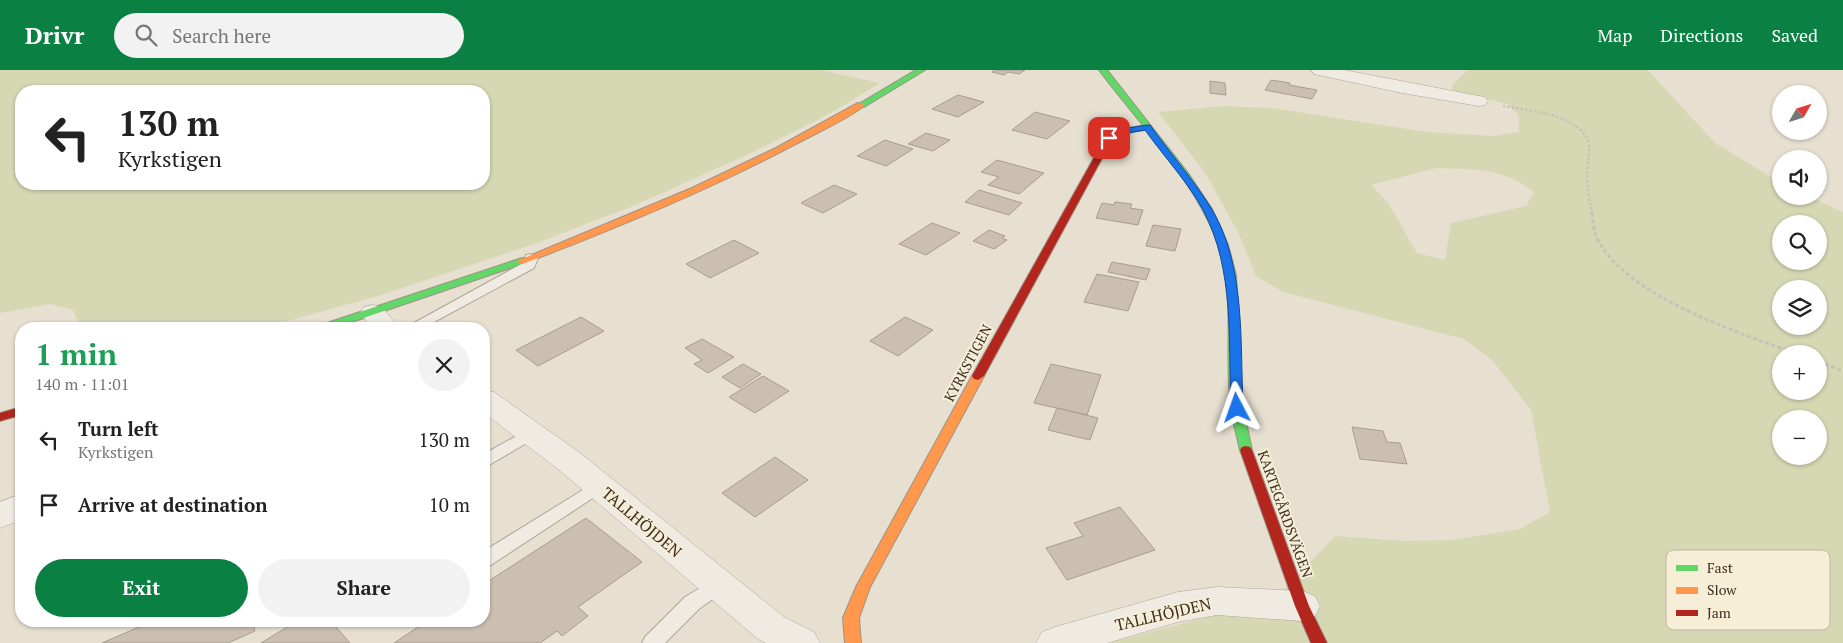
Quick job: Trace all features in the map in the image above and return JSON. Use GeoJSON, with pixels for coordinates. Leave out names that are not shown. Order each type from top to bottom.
{"type":"FeatureCollection","features":[{"type":"Feature","properties":{"kind":"street"},"geometry":{"type":"LineString","coordinates":[[380,321],[630,219],[722,178],[830,123],[921,70]]}},
{"type":"Feature","properties":{"kind":"street","name":"KARTEGÅRDSVÄGEN"},"geometry":{"type":"LineString","coordinates":[[1102,70],[1147,127],[1207,209],[1223,245],[1231,275],[1234,364],[1239,418],[1247,455],[1302,606],[1319,643]]}},
{"type":"Feature","properties":{"kind":"street"},"geometry":{"type":"LineString","coordinates":[[1320,70],[1402,88],[1479,101]]}},
{"type":"Feature","properties":{"kind":"street","name":"KYRKSTIGEN"},"geometry":{"type":"LineString","coordinates":[[853,643],[851,618],[863,587],[1109,138],[1125,131],[1147,127]]}},
{"type":"Feature","properties":{"kind":"street","name":"TALLHÖJDEN"},"geometry":{"type":"LineString","coordinates":[[490,403],[599,486],[771,628],[801,643]]}},
{"type":"Feature","properties":{"kind":"street"},"geometry":{"type":"LineString","coordinates":[[0,417],[15,413]]}},
{"type":"Feature","properties":{"kind":"street"},"geometry":{"type":"LineString","coordinates":[[0,516],[15,509]]}},
{"type":"Feature","properties":{"kind":"street","name":"TALLHÖJDEN"},"geometry":{"type":"LineString","coordinates":[[1056,643],[1140,617],[1207,603],[1242,601],[1302,606]]}},
{"type":"Feature","properties":{"kind":"lane"},"geometry":{"type":"LineString","coordinates":[[423,322],[529,265],[531,258]]}},
{"type":"Feature","properties":{"kind":"lane"},"geometry":{"type":"LineString","coordinates":[[490,458],[531,433]]}},
{"type":"Feature","properties":{"kind":"lane"},"geometry":{"type":"LineString","coordinates":[[490,556],[599,486]]}},
{"type":"Feature","properties":{"kind":"lane"},"geometry":{"type":"LineString","coordinates":[[652,643],[692,603],[718,585]]}},
{"type":"Feature","properties":{"kind":"path"},"geometry":{"type":"LineString","coordinates":[[1479,101],[1558,118],[1579,128],[1586,134],[1589,146],[1587,179],[1597,240],[1612,258],[1647,288],[1688,308],[1776,345]]}},
{"type":"Feature","properties":{"kind":"path"},"geometry":{"type":"LineString","coordinates":[[1827,365],[1843,371]]}},
{"type":"Feature","properties":{"kind":"green space"},"geometry":{"type":"Polygon","coordinates":[[[0,70],[821,70],[880,83],[831,113],[747,155],[633,206],[534,244],[378,296],[287,321],[78,322],[73,310],[50,304],[0,313],[0,70]]]}},
{"type":"Feature","properties":{"kind":"green space"},"geometry":{"type":"Polygon","coordinates":[[[1468,70],[1648,70],[1715,143],[1772,178],[1772,205],[1827,205],[1843,212],[1843,643],[1109,643],[1211,616],[1261,614],[1335,536],[1404,541],[1453,540],[1520,529],[1550,512],[1531,410],[1492,360],[1464,339],[1283,292],[1256,276],[1239,234],[1206,174],[1158,112],[1224,106],[1272,108],[1427,132],[1495,136],[1519,132],[1519,116],[1508,104],[1454,91],[1451,86],[1468,70]],[[1437,168],[1371,185],[1387,201],[1417,253],[1445,260],[1451,223],[1526,206],[1534,192],[1522,184],[1499,174],[1464,169],[1437,168]]]}},
{"type":"Feature","properties":{"kind":"building"},"geometry":{"type":"Polygon","coordinates":[[[995,70],[1025,70],[1019,74],[1008,72],[1004,75],[992,72],[995,70]]]}},
{"type":"Feature","properties":{"kind":"building"},"geometry":{"type":"Polygon","coordinates":[[[1271,80],[1317,90],[1312,99],[1265,90],[1271,80]]]}},
{"type":"Feature","properties":{"kind":"building"},"geometry":{"type":"Polygon","coordinates":[[[1210,81],[1225,83],[1226,95],[1210,93],[1210,81]]]}},
{"type":"Feature","properties":{"kind":"building"},"geometry":{"type":"Polygon","coordinates":[[[958,95],[984,102],[958,117],[932,109],[958,95]]]}},
{"type":"Feature","properties":{"kind":"building"},"geometry":{"type":"Polygon","coordinates":[[[1035,112],[1070,121],[1047,139],[1012,130],[1035,112]]]}},
{"type":"Feature","properties":{"kind":"building"},"geometry":{"type":"Polygon","coordinates":[[[926,133],[950,140],[933,151],[908,144],[926,133]]]}},
{"type":"Feature","properties":{"kind":"building"},"geometry":{"type":"Polygon","coordinates":[[[885,140],[913,149],[886,166],[857,156],[885,140]]]}},
{"type":"Feature","properties":{"kind":"building"},"geometry":{"type":"Polygon","coordinates":[[[997,160],[1044,173],[1019,194],[988,185],[999,177],[981,172],[997,160]]]}},
{"type":"Feature","properties":{"kind":"building"},"geometry":{"type":"Polygon","coordinates":[[[834,185],[857,194],[823,213],[801,203],[834,185]]]}},
{"type":"Feature","properties":{"kind":"building"},"geometry":{"type":"Polygon","coordinates":[[[979,190],[1022,203],[1009,215],[965,202],[979,190]]]}},
{"type":"Feature","properties":{"kind":"building"},"geometry":{"type":"Polygon","coordinates":[[[1115,202],[1132,204],[1130,208],[1143,210],[1138,225],[1096,218],[1102,203],[1114,205],[1115,202]]]}},
{"type":"Feature","properties":{"kind":"building"},"geometry":{"type":"Polygon","coordinates":[[[932,223],[960,233],[926,255],[899,244],[932,223]]]}},
{"type":"Feature","properties":{"kind":"building"},"geometry":{"type":"Polygon","coordinates":[[[1153,225],[1181,229],[1175,251],[1146,246],[1153,225]]]}},
{"type":"Feature","properties":{"kind":"building"},"geometry":{"type":"Polygon","coordinates":[[[989,230],[1005,236],[1002,238],[1007,240],[994,249],[973,241],[989,230]]]}},
{"type":"Feature","properties":{"kind":"building"},"geometry":{"type":"Polygon","coordinates":[[[734,240],[759,253],[710,278],[686,264],[734,240]]]}},
{"type":"Feature","properties":{"kind":"building"},"geometry":{"type":"Polygon","coordinates":[[[1112,262],[1150,269],[1146,280],[1108,272],[1112,262]]]}},
{"type":"Feature","properties":{"kind":"building"},"geometry":{"type":"Polygon","coordinates":[[[1097,274],[1139,282],[1128,311],[1084,302],[1097,274]]]}},
{"type":"Feature","properties":{"kind":"building"},"geometry":{"type":"Polygon","coordinates":[[[581,317],[604,331],[538,366],[516,350],[581,317]]]}},
{"type":"Feature","properties":{"kind":"building"},"geometry":{"type":"Polygon","coordinates":[[[905,317],[933,330],[898,356],[870,341],[905,317]]]}},
{"type":"Feature","properties":{"kind":"building"},"geometry":{"type":"Polygon","coordinates":[[[702,339],[734,357],[708,373],[694,364],[702,360],[685,348],[702,339]]]}},
{"type":"Feature","properties":{"kind":"building"},"geometry":{"type":"Polygon","coordinates":[[[743,364],[761,374],[740,388],[722,377],[743,364]]]}},
{"type":"Feature","properties":{"kind":"building"},"geometry":{"type":"Polygon","coordinates":[[[1051,364],[1101,375],[1087,415],[1034,403],[1051,364]]]}},
{"type":"Feature","properties":{"kind":"building"},"geometry":{"type":"Polygon","coordinates":[[[763,376],[789,391],[755,413],[729,397],[763,376]]]}},
{"type":"Feature","properties":{"kind":"building"},"geometry":{"type":"Polygon","coordinates":[[[1057,408],[1098,418],[1090,440],[1048,430],[1057,408]]]}},
{"type":"Feature","properties":{"kind":"building"},"geometry":{"type":"Polygon","coordinates":[[[1352,427],[1383,431],[1387,442],[1400,443],[1407,464],[1360,459],[1352,427]]]}},
{"type":"Feature","properties":{"kind":"building"},"geometry":{"type":"Polygon","coordinates":[[[775,457],[808,480],[755,517],[722,493],[775,457]]]}},
{"type":"Feature","properties":{"kind":"building"},"geometry":{"type":"Polygon","coordinates":[[[1120,507],[1155,550],[1067,580],[1046,548],[1083,536],[1074,523],[1120,507]]]}},
{"type":"Feature","properties":{"kind":"building"},"geometry":{"type":"Polygon","coordinates":[[[586,518],[642,562],[578,607],[588,616],[562,636],[557,631],[540,643],[394,643],[418,627],[490,627],[490,580],[586,518]]]}},
{"type":"Feature","properties":{"kind":"building"},"geometry":{"type":"Polygon","coordinates":[[[139,627],[254,627],[255,631],[228,643],[102,643],[139,627]]]}},
{"type":"Feature","properties":{"kind":"building"},"geometry":{"type":"Polygon","coordinates":[[[287,627],[336,627],[350,643],[261,643],[287,627]]]}},
{"type":"Feature","properties":{"kind":"traffic: fast"},"geometry":{"type":"LineString","coordinates":[[861,105],[921,70]]}},
{"type":"Feature","properties":{"kind":"traffic: fast"},"geometry":{"type":"LineString","coordinates":[[1103,70],[1185,175],[1207,209],[1223,245],[1231,275],[1237,408],[1246,450]]}},
{"type":"Feature","properties":{"kind":"traffic: fast"},"geometry":{"type":"LineString","coordinates":[[341,322],[522,261]]}},
{"type":"Feature","properties":{"kind":"traffic: slow"},"geometry":{"type":"LineString","coordinates":[[522,261],[609,227],[695,190],[779,149],[861,105]]}},
{"type":"Feature","properties":{"kind":"traffic: slow"},"geometry":{"type":"LineString","coordinates":[[853,643],[851,618],[863,587],[978,376]]}},
{"type":"Feature","properties":{"kind":"traffic: jam"},"geometry":{"type":"LineString","coordinates":[[978,376],[1109,138],[1125,131],[1147,127]]}},
{"type":"Feature","properties":{"kind":"traffic: jam"},"geometry":{"type":"LineString","coordinates":[[0,417],[15,413]]}},
{"type":"Feature","properties":{"kind":"traffic: jam"},"geometry":{"type":"LineString","coordinates":[[1246,450],[1302,606],[1319,643]]}},
{"type":"Feature","properties":{"kind":"route"},"geometry":{"type":"LineString","coordinates":[[1109,138],[1125,131],[1147,127],[1184,175],[1207,209],[1223,245],[1231,275],[1231,310],[1237,408]]}}]}
